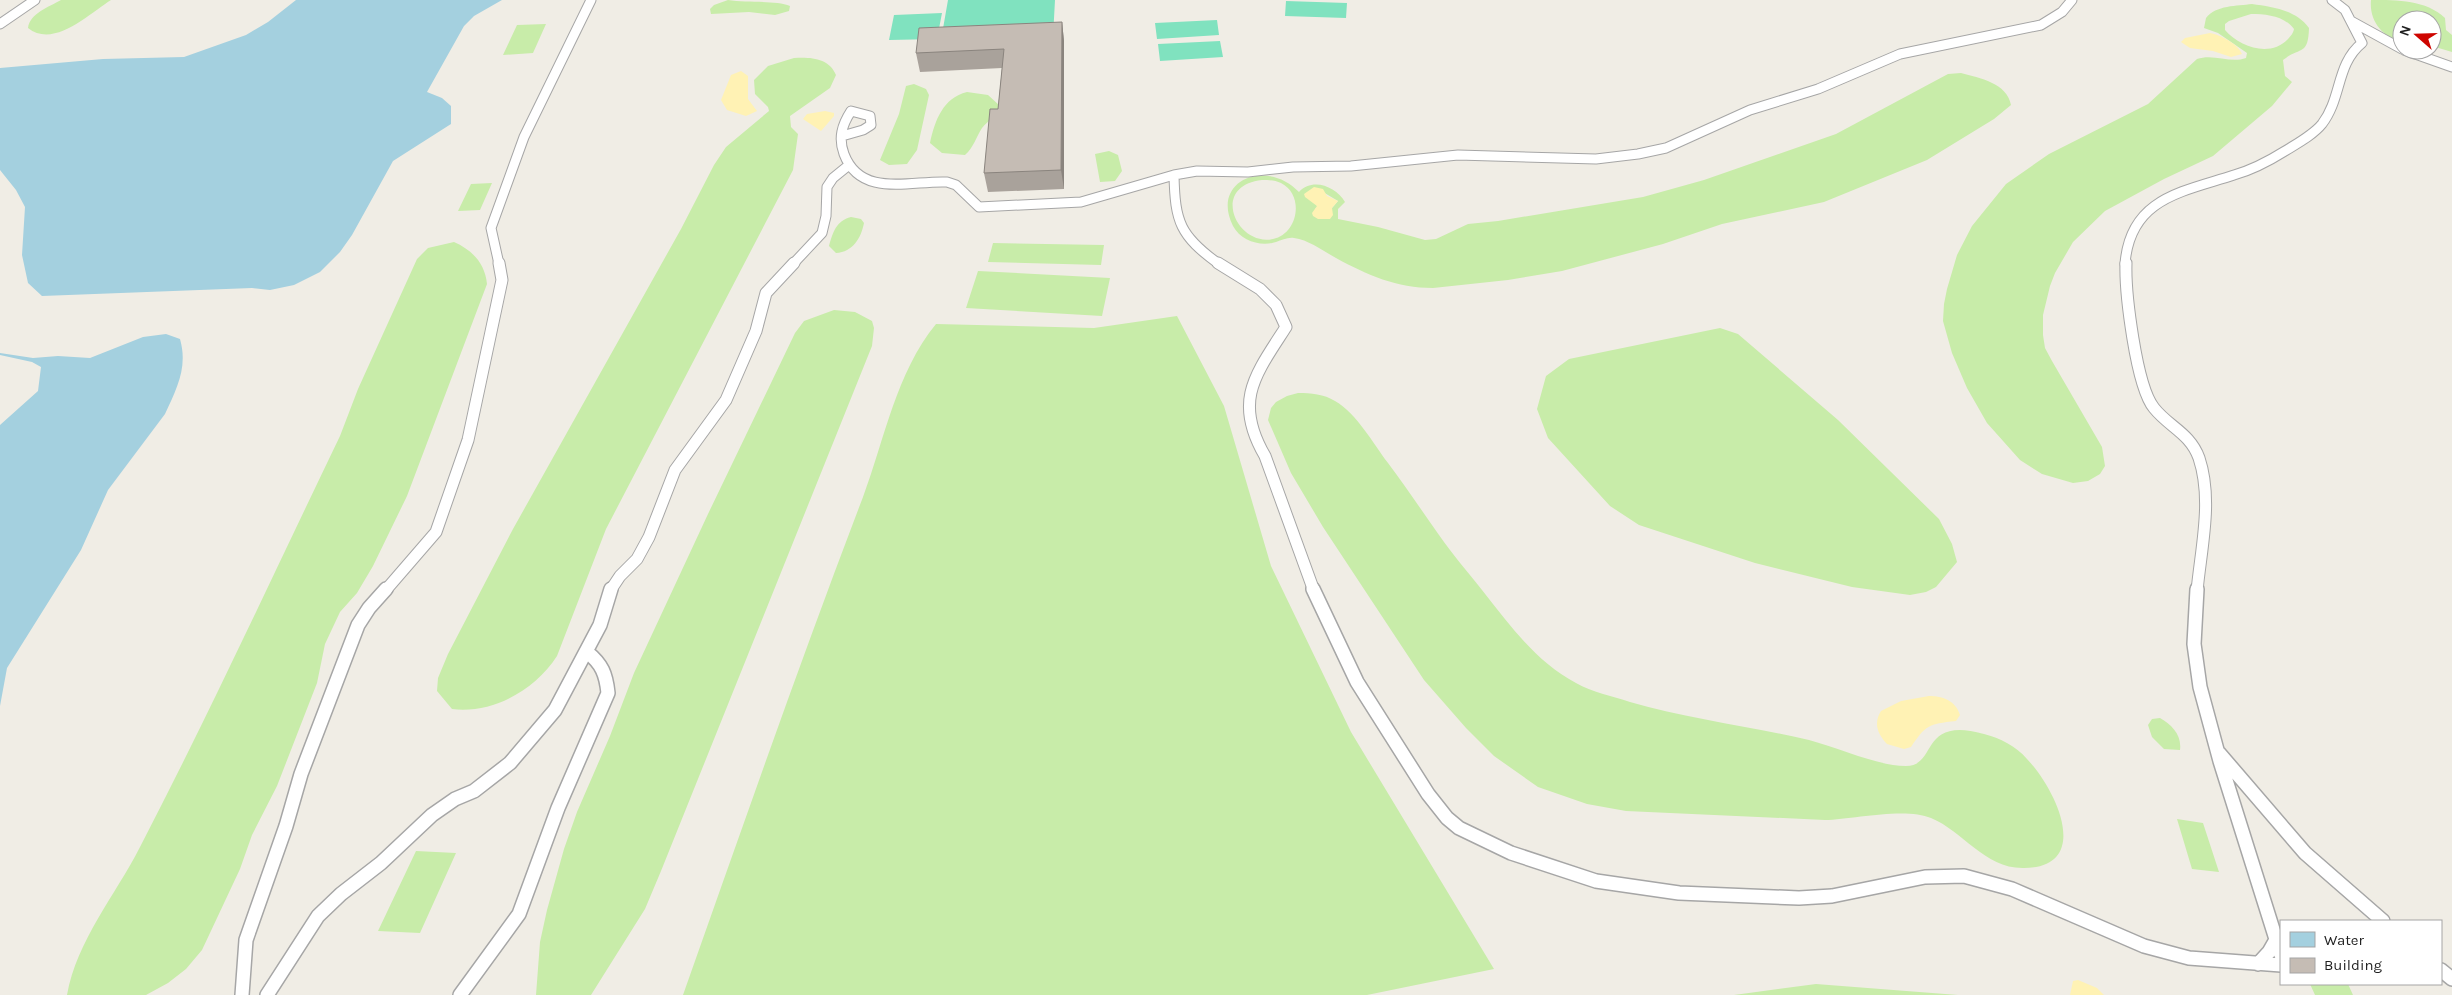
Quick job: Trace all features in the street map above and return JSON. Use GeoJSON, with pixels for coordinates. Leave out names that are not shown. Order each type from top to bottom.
{"type":"FeatureCollection","features":[{"type":"Feature","properties":{"kind":"lane"},"geometry":{"type":"LineString","coordinates":[[0,24],[35,0]]}},
{"type":"Feature","properties":{"kind":"lane"},"geometry":{"type":"LineString","coordinates":[[242,995],[246,940],[286,826],[301,774],[358,625],[370,608],[436,532],[460,464],[468,440],[502,280],[502,270],[491,241],[491,228],[524,137],[592,0]]}},
{"type":"Feature","properties":{"kind":"lane"},"geometry":{"type":"LineString","coordinates":[[842,136],[842,146],[849,165],[857,174],[883,185],[947,182],[956,185],[979,207],[1081,202],[1174,175],[1197,171],[1248,172],[1293,167],[1351,166],[1451,155],[1596,159],[1638,154],[1666,148],[1750,110],[1818,89],[1900,54],[2041,25],[2062,12],[2072,0]]}},
{"type":"Feature","properties":{"kind":"lane"},"geometry":{"type":"LineString","coordinates":[[2280,952],[2218,751],[2199,679],[2194,637],[2205,512],[2204,480],[2194,444],[2182,431],[2151,405],[2144,387],[2126,276],[2130,238],[2134,226],[2142,216],[2167,197],[2184,189],[2236,175],[2290,148],[2321,126],[2331,110],[2344,63],[2352,50],[2362,43],[2345,10],[2332,0]]}},
{"type":"Feature","properties":{"kind":"lane"},"geometry":{"type":"LineString","coordinates":[[2352,21],[2392,44]]}},
{"type":"Feature","properties":{"kind":"lane"},"geometry":{"type":"LineString","coordinates":[[2432,60],[2452,67]]}},
{"type":"Feature","properties":{"kind":"lane"},"geometry":{"type":"LineString","coordinates":[[267,995],[314,922],[341,894],[381,863],[432,815],[455,800],[474,791],[510,763],[555,710],[600,625],[610,591],[620,576],[637,559],[650,537],[675,470],[726,400],[756,331],[766,293],[822,233],[826,216],[825,196],[827,187],[833,178],[849,165]]}},
{"type":"Feature","properties":{"kind":"lane"},"geometry":{"type":"LineString","coordinates":[[1174,175],[1174,211],[1183,232],[1205,256],[1243,278],[1275,301],[1283,314],[1286,328],[1263,363],[1252,386],[1248,405],[1252,431],[1265,456],[1312,587],[1357,682],[1428,794],[1447,818],[1459,828],[1511,853],[1596,881],[1679,893],[1799,898],[1832,896],[1925,877],[1964,876],[2012,889],[2144,946],[2189,958],[2280,965]]}},
{"type":"Feature","properties":{"kind":"lane"},"geometry":{"type":"LineString","coordinates":[[460,995],[519,914],[558,808],[608,693],[606,674],[598,661],[586,652]]}},
{"type":"Feature","properties":{"kind":"lane"},"geometry":{"type":"LineString","coordinates":[[2218,751],[2305,854],[2382,920]]}},
{"type":"Feature","properties":{"kind":"lane"},"geometry":{"type":"LineString","coordinates":[[2258,964],[2269,952],[2276,938]]}},
{"type":"Feature","properties":{"kind":"lane"},"geometry":{"type":"LineString","coordinates":[[2442,971],[2452,979]]}},
{"type":"Feature","properties":{"kind":"green space"},"geometry":{"type":"Polygon","coordinates":[[[61,0],[111,0],[71,27],[60,32],[38,33],[28,28],[36,14],[61,0]]]}},
{"type":"Feature","properties":{"kind":"green space"},"geometry":{"type":"Polygon","coordinates":[[[728,0],[777,3],[790,6],[789,11],[775,15],[749,12],[711,14],[710,9],[714,5],[728,0]]]}},
{"type":"Feature","properties":{"kind":"green space"},"geometry":{"type":"Polygon","coordinates":[[[948,0],[1055,0],[1053,37],[941,40],[948,0]]]}},
{"type":"Feature","properties":{"kind":"green space"},"geometry":{"type":"Polygon","coordinates":[[[2371,0],[2391,0],[2420,4],[2433,10],[2392,10],[2392,38],[2378,27],[2371,8],[2371,0]]]}},
{"type":"Feature","properties":{"kind":"green space"},"geometry":{"type":"Polygon","coordinates":[[[1286,1],[1347,3],[1346,18],[1285,16],[1286,1]]]}},
{"type":"Feature","properties":{"kind":"green space"},"geometry":{"type":"Polygon","coordinates":[[[2252,4],[2284,10],[2298,17],[2309,28],[2305,47],[2283,60],[2285,76],[2292,82],[2272,106],[2213,156],[2164,179],[2105,211],[2073,242],[2055,273],[2043,315],[2045,348],[2102,447],[2105,466],[2100,474],[2088,481],[2073,483],[2042,474],[2020,460],[1987,423],[1967,388],[1952,353],[1943,321],[1947,289],[1957,255],[1972,226],[2006,184],[2049,154],[2148,104],[2197,59],[2210,57],[2240,60],[2246,58],[2247,53],[2218,33],[2204,28],[2206,18],[2221,8],[2252,4]],[[2251,14],[2229,21],[2225,24],[2225,30],[2239,41],[2255,48],[2273,48],[2281,45],[2288,39],[2294,29],[2285,21],[2275,17],[2251,14]]]}},
{"type":"Feature","properties":{"kind":"green space"},"geometry":{"type":"Polygon","coordinates":[[[942,13],[937,39],[889,40],[894,15],[942,13]]]}},
{"type":"Feature","properties":{"kind":"green space"},"geometry":{"type":"Polygon","coordinates":[[[2442,16],[2445,18],[2446,30],[2452,35],[2452,52],[2442,49],[2442,16]]]}},
{"type":"Feature","properties":{"kind":"green space"},"geometry":{"type":"Polygon","coordinates":[[[1217,20],[1219,35],[1157,39],[1155,23],[1217,20]]]}},
{"type":"Feature","properties":{"kind":"green space"},"geometry":{"type":"Polygon","coordinates":[[[546,24],[533,53],[503,55],[517,25],[546,24]]]}},
{"type":"Feature","properties":{"kind":"green space"},"geometry":{"type":"Polygon","coordinates":[[[1220,41],[1223,57],[1160,61],[1158,44],[1220,41]]]}},
{"type":"Feature","properties":{"kind":"green space"},"geometry":{"type":"Polygon","coordinates":[[[794,58],[813,58],[824,62],[833,69],[836,75],[830,88],[790,116],[791,127],[798,134],[793,170],[606,529],[557,656],[537,679],[512,697],[483,708],[452,709],[437,691],[438,678],[448,654],[513,529],[681,229],[714,165],[726,147],[769,111],[768,107],[755,94],[754,80],[768,66],[794,58]]]}},
{"type":"Feature","properties":{"kind":"green space"},"geometry":{"type":"Polygon","coordinates":[[[1961,73],[1992,83],[2004,91],[2011,105],[1994,119],[1927,160],[1824,202],[1722,224],[1663,244],[1562,271],[1508,280],[1433,288],[1407,286],[1371,275],[1300,239],[1290,238],[1264,244],[1252,242],[1241,236],[1233,226],[1228,210],[1229,197],[1235,186],[1245,179],[1258,176],[1272,176],[1286,182],[1299,192],[1311,185],[1330,188],[1345,202],[1338,209],[1338,219],[1378,227],[1425,240],[1436,239],[1468,224],[1498,221],[1643,197],[1704,180],[1836,134],[1948,74],[1961,73]],[[1262,180],[1246,185],[1236,193],[1233,203],[1234,215],[1249,234],[1260,239],[1273,239],[1282,236],[1288,230],[1293,222],[1296,205],[1289,189],[1281,183],[1262,180]],[[1323,192],[1315,203],[1318,207],[1315,209],[1332,208],[1338,201],[1323,192]]]}},
{"type":"Feature","properties":{"kind":"green space"},"geometry":{"type":"Polygon","coordinates":[[[914,84],[926,89],[929,95],[917,150],[907,164],[889,165],[880,160],[899,114],[906,86],[914,84]]]}},
{"type":"Feature","properties":{"kind":"green space"},"geometry":{"type":"Polygon","coordinates":[[[967,92],[988,95],[999,105],[998,108],[982,128],[965,155],[942,153],[930,143],[938,118],[941,111],[952,99],[967,92]]]}},
{"type":"Feature","properties":{"kind":"green space"},"geometry":{"type":"Polygon","coordinates":[[[1109,151],[1118,155],[1122,171],[1115,181],[1100,182],[1095,154],[1109,151]]]}},
{"type":"Feature","properties":{"kind":"green space"},"geometry":{"type":"Polygon","coordinates":[[[492,183],[480,210],[458,211],[471,184],[492,183]]]}},
{"type":"Feature","properties":{"kind":"green space"},"geometry":{"type":"Polygon","coordinates":[[[851,217],[861,219],[864,223],[861,234],[852,247],[836,253],[829,246],[834,232],[842,221],[851,217]]]}},
{"type":"Feature","properties":{"kind":"green space"},"geometry":{"type":"Polygon","coordinates":[[[454,242],[472,253],[476,258],[484,270],[487,284],[407,496],[373,566],[357,593],[340,612],[325,644],[317,683],[277,786],[252,835],[240,869],[202,950],[186,969],[168,983],[146,995],[67,995],[72,975],[88,937],[140,847],[166,796],[217,694],[340,436],[358,389],[417,259],[428,248],[454,242]]]}},
{"type":"Feature","properties":{"kind":"green space"},"geometry":{"type":"Polygon","coordinates":[[[993,243],[1104,245],[1101,265],[988,262],[993,243]]]}},
{"type":"Feature","properties":{"kind":"green space"},"geometry":{"type":"Polygon","coordinates":[[[978,271],[1110,278],[1102,316],[966,308],[978,271]]]}},
{"type":"Feature","properties":{"kind":"green space"},"geometry":{"type":"Polygon","coordinates":[[[834,310],[855,312],[872,321],[874,328],[872,346],[645,909],[591,995],[536,995],[540,942],[564,849],[577,812],[610,736],[634,673],[795,333],[804,321],[834,310]]]}},
{"type":"Feature","properties":{"kind":"green space"},"geometry":{"type":"Polygon","coordinates":[[[1177,316],[1224,406],[1271,566],[1351,732],[1494,969],[1367,995],[683,995],[794,683],[871,475],[901,385],[922,343],[936,324],[1094,328],[1177,316]]]}},
{"type":"Feature","properties":{"kind":"green space"},"geometry":{"type":"Polygon","coordinates":[[[1720,328],[1738,334],[1838,420],[1939,519],[1952,544],[1957,562],[1936,587],[1926,592],[1910,595],[1852,587],[1755,563],[1639,525],[1610,506],[1548,438],[1537,409],[1546,376],[1569,359],[1720,328]]]}},
{"type":"Feature","properties":{"kind":"green space"},"geometry":{"type":"Polygon","coordinates":[[[1298,393],[1322,395],[1335,401],[1350,413],[1449,549],[1502,616],[1548,664],[1576,683],[1602,694],[1652,708],[1809,740],[1871,760],[1895,765],[1906,766],[1916,764],[1923,758],[1939,736],[1949,731],[1963,730],[1996,738],[2013,746],[2023,754],[2048,788],[2057,806],[2062,824],[2063,841],[2058,855],[2045,864],[2024,868],[2010,867],[1986,856],[1943,824],[1920,815],[1879,814],[1825,820],[1626,811],[1587,804],[1538,787],[1494,756],[1466,728],[1424,680],[1323,527],[1291,473],[1268,420],[1271,408],[1276,402],[1298,393]]]}},
{"type":"Feature","properties":{"kind":"green space"},"geometry":{"type":"Polygon","coordinates":[[[2160,718],[2178,735],[2180,750],[2164,749],[2152,737],[2148,725],[2152,719],[2160,718]]]}},
{"type":"Feature","properties":{"kind":"green space"},"geometry":{"type":"Polygon","coordinates":[[[2177,819],[2203,823],[2219,872],[2192,869],[2177,819]]]}},
{"type":"Feature","properties":{"kind":"green space"},"geometry":{"type":"Polygon","coordinates":[[[416,851],[456,853],[420,933],[378,931],[416,851]]]}},
{"type":"Feature","properties":{"kind":"green space"},"geometry":{"type":"Polygon","coordinates":[[[1816,984],[1958,995],[1734,995],[1816,984]]]}},
{"type":"Feature","properties":{"kind":"green space"},"geometry":{"type":"Polygon","coordinates":[[[2310,985],[2348,985],[2353,995],[2315,995],[2310,985]]]}},
{"type":"Feature","properties":{"kind":"sand"},"geometry":{"type":"Polygon","coordinates":[[[2210,33],[2229,40],[2242,54],[2231,57],[2213,51],[2190,48],[2181,42],[2185,38],[2210,33]]]}},
{"type":"Feature","properties":{"kind":"sand"},"geometry":{"type":"Polygon","coordinates":[[[741,71],[748,76],[748,99],[757,111],[746,116],[727,110],[721,100],[731,75],[741,71]]]}},
{"type":"Feature","properties":{"kind":"sand"},"geometry":{"type":"Polygon","coordinates":[[[825,111],[834,113],[834,116],[821,131],[803,119],[807,114],[825,111]]]}},
{"type":"Feature","properties":{"kind":"sand"},"geometry":{"type":"Polygon","coordinates":[[[1314,187],[1323,189],[1327,196],[1338,201],[1332,208],[1333,215],[1330,219],[1318,219],[1313,216],[1312,213],[1317,206],[1305,197],[1304,194],[1314,187]]]}},
{"type":"Feature","properties":{"kind":"sand"},"geometry":{"type":"Polygon","coordinates":[[[1929,696],[1944,698],[1952,703],[1960,715],[1956,721],[1939,723],[1929,727],[1920,734],[1911,747],[1904,749],[1887,744],[1881,736],[1877,725],[1881,711],[1901,701],[1929,696]]]}},
{"type":"Feature","properties":{"kind":"sand"},"geometry":{"type":"Polygon","coordinates":[[[2078,980],[2097,988],[2104,995],[2070,995],[2073,981],[2078,980]]]}},
{"type":"Feature","properties":{"kind":"water"},"geometry":{"type":"Polygon","coordinates":[[[296,0],[502,0],[474,16],[464,26],[427,92],[442,98],[451,106],[451,124],[393,161],[352,235],[340,252],[320,272],[294,285],[270,290],[252,288],[42,296],[28,283],[22,255],[25,207],[16,190],[0,170],[0,68],[103,59],[184,57],[246,35],[268,22],[296,0]]]}},
{"type":"Feature","properties":{"kind":"water"},"geometry":{"type":"Polygon","coordinates":[[[166,334],[180,339],[182,349],[182,368],[174,395],[165,414],[108,490],[81,550],[7,668],[0,706],[0,425],[38,391],[41,367],[32,362],[0,355],[0,353],[33,358],[58,356],[90,358],[143,337],[166,334]]]}},
{"type":"Feature","properties":{"kind":"building"},"geometry":{"type":"Polygon","coordinates":[[[1062,22],[1061,170],[984,173],[990,109],[998,109],[1004,49],[916,53],[919,28],[1062,22]]]}}]}
